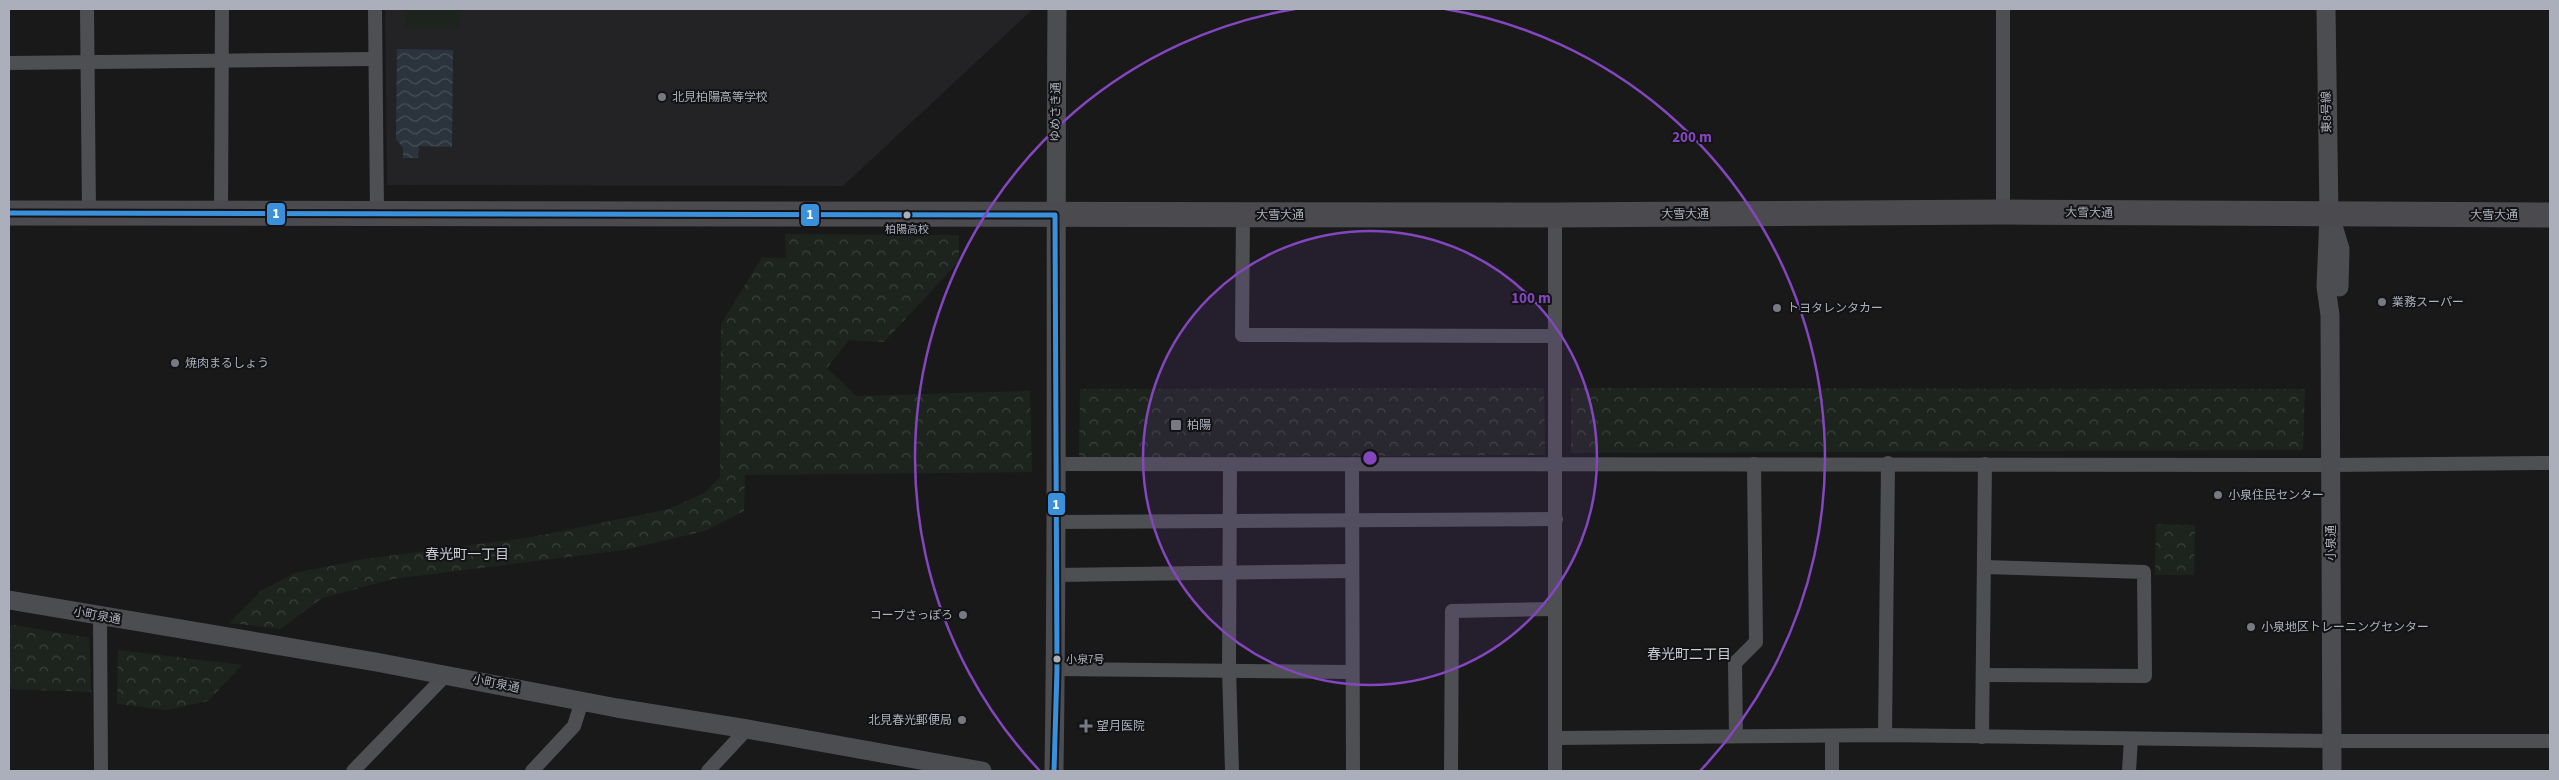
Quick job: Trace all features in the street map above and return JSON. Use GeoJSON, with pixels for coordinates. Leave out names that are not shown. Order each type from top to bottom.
{"type":"FeatureCollection","features":[{"type":"Feature","properties":{"kind":"highway","name":"大雪大通"},"geometry":{"type":"LineString","coordinates":[[9,213],[377,212],[1555,216],[2003,212],[2550,215]]}},
{"type":"Feature","properties":{"kind":"street"},"geometry":{"type":"LineString","coordinates":[[87,9],[86,61],[89,213]]}},
{"type":"Feature","properties":{"kind":"street"},"geometry":{"type":"LineString","coordinates":[[221,213],[222,9]]}},
{"type":"Feature","properties":{"kind":"street"},"geometry":{"type":"LineString","coordinates":[[375,9],[377,212]]}},
{"type":"Feature","properties":{"kind":"street","name":"ゆめさき通"},"geometry":{"type":"LineString","coordinates":[[1054,771],[1057,669],[1055,215],[1057,9]]}},
{"type":"Feature","properties":{"kind":"street"},"geometry":{"type":"LineString","coordinates":[[2003,9],[2003,212]]}},
{"type":"Feature","properties":{"kind":"street","name":"東8号線"},"geometry":{"type":"LineString","coordinates":[[2326,9],[2329,215]]}},
{"type":"Feature","properties":{"kind":"street"},"geometry":{"type":"LineString","coordinates":[[9,63],[375,59]]}},
{"type":"Feature","properties":{"kind":"street"},"geometry":{"type":"LineString","coordinates":[[1242,215],[1242,335],[1556,336]]}},
{"type":"Feature","properties":{"kind":"street","name":"小泉通"},"geometry":{"type":"LineString","coordinates":[[2329,215],[2326,287],[2330,314],[2332,771]]}},
{"type":"Feature","properties":{"kind":"street"},"geometry":{"type":"LineString","coordinates":[[1555,216],[1555,771]]}},
{"type":"Feature","properties":{"kind":"street"},"geometry":{"type":"LineString","coordinates":[[1056,464],[1230,466],[1352,464],[1888,463],[2331,465],[2550,463]]}},
{"type":"Feature","properties":{"kind":"street"},"geometry":{"type":"LineString","coordinates":[[1885,735],[1888,463]]}},
{"type":"Feature","properties":{"kind":"street"},"geometry":{"type":"LineString","coordinates":[[1352,464],[1353,771]]}},
{"type":"Feature","properties":{"kind":"street"},"geometry":{"type":"LineString","coordinates":[[1736,736],[1735,663],[1756,642],[1754,464]]}},
{"type":"Feature","properties":{"kind":"street"},"geometry":{"type":"LineString","coordinates":[[1982,738],[1985,464]]}},
{"type":"Feature","properties":{"kind":"street"},"geometry":{"type":"LineString","coordinates":[[1230,466],[1229,669],[1232,771]]}},
{"type":"Feature","properties":{"kind":"street"},"geometry":{"type":"LineString","coordinates":[[1056,522],[1556,520]]}},
{"type":"Feature","properties":{"kind":"street"},"geometry":{"type":"LineString","coordinates":[[1983,675],[2145,676],[2144,572],[1985,568]]}},
{"type":"Feature","properties":{"kind":"street"},"geometry":{"type":"LineString","coordinates":[[1056,575],[1352,571]]}},
{"type":"Feature","properties":{"kind":"street","name":"小町泉通"},"geometry":{"type":"LineString","coordinates":[[9,600],[446,675],[582,701],[747,728],[914,766],[982,771]]}},
{"type":"Feature","properties":{"kind":"street"},"geometry":{"type":"LineString","coordinates":[[1451,771],[1452,611],[1554,609]]}},
{"type":"Feature","properties":{"kind":"street"},"geometry":{"type":"LineString","coordinates":[[100,616],[100,771]]}},
{"type":"Feature","properties":{"kind":"street"},"geometry":{"type":"LineString","coordinates":[[1057,669],[1229,669],[1352,672]]}},
{"type":"Feature","properties":{"kind":"street"},"geometry":{"type":"LineString","coordinates":[[353,771],[446,675]]}},
{"type":"Feature","properties":{"kind":"street"},"geometry":{"type":"LineString","coordinates":[[532,771],[574,726],[582,701]]}},
{"type":"Feature","properties":{"kind":"street"},"geometry":{"type":"LineString","coordinates":[[708,771],[747,728]]}},
{"type":"Feature","properties":{"kind":"street"},"geometry":{"type":"LineString","coordinates":[[1556,738],[1885,735],[1982,738],[2550,741]]}},
{"type":"Feature","properties":{"kind":"street"},"geometry":{"type":"LineString","coordinates":[[1832,736],[1832,771]]}},
{"type":"Feature","properties":{"kind":"street"},"geometry":{"type":"LineString","coordinates":[[2129,771],[2130,739]]}},
{"type":"Feature","properties":{"kind":"shaded area","name":"北見柏陽高等学校"},"geometry":{"type":"Polygon","coordinates":[[[385,9],[1033,9],[843,186],[387,185],[385,9]]]}},
{"type":"Feature","properties":{"kind":"green space"},"geometry":{"type":"Polygon","coordinates":[[[405,9],[460,9],[460,28],[405,28],[405,9]]]}},
{"type":"Feature","properties":{"kind":"green space"},"geometry":{"type":"Polygon","coordinates":[[[785,234],[959,235],[959,261],[884,342],[849,340],[827,368],[856,396],[1030,391],[1032,472],[745,475],[744,511],[705,531],[624,550],[393,579],[322,598],[281,629],[229,623],[261,591],[295,573],[365,559],[532,537],[669,509],[704,493],[720,477],[721,324],[762,257],[786,258],[785,234]]]}},
{"type":"Feature","properties":{"kind":"green space"},"geometry":{"type":"Polygon","coordinates":[[[1544,388],[1545,455],[1079,458],[1080,389],[1544,388]]]}},
{"type":"Feature","properties":{"kind":"green space"},"geometry":{"type":"Polygon","coordinates":[[[1571,388],[2305,389],[2303,450],[1571,453],[1571,388]]]}},
{"type":"Feature","properties":{"kind":"green space"},"geometry":{"type":"Polygon","coordinates":[[[2156,524],[2195,525],[2194,575],[2155,575],[2156,524]]]}},
{"type":"Feature","properties":{"kind":"green space"},"geometry":{"type":"Polygon","coordinates":[[[9,624],[89,638],[91,692],[9,689],[9,624]]]}},
{"type":"Feature","properties":{"kind":"green space"},"geometry":{"type":"Polygon","coordinates":[[[118,650],[242,665],[208,701],[167,710],[117,704],[118,650]]]}},
{"type":"Feature","properties":{"kind":"water"},"geometry":{"type":"Polygon","coordinates":[[[397,49],[453,50],[452,147],[419,146],[418,158],[403,158],[403,148],[396,139],[397,49]]]}},
{"type":"Feature","properties":{"kind":"transit line","name":"1"},"geometry":{"type":"LineString","coordinates":[[9,213],[1055,215],[1057,669],[1054,771]]}},
{"type":"Feature","properties":{"kind":"place","name":"北見柏陽高等学校"},"geometry":{"type":"Point","coordinates":[662,97]}},
{"type":"Feature","properties":{"kind":"place","name":"柏陽高校"},"geometry":{"type":"Point","coordinates":[907,215]}},
{"type":"Feature","properties":{"kind":"place","name":"業務スーパー"},"geometry":{"type":"Point","coordinates":[2382,302]}},
{"type":"Feature","properties":{"kind":"place","name":"トヨタレンタカー"},"geometry":{"type":"Point","coordinates":[1777,308]}},
{"type":"Feature","properties":{"kind":"place","name":"焼肉まるしょう"},"geometry":{"type":"Point","coordinates":[175,363]}},
{"type":"Feature","properties":{"kind":"place","name":"柏陽"},"geometry":{"type":"Point","coordinates":[1176,425]}},
{"type":"Feature","properties":{"kind":"place","name":"小泉住民センター"},"geometry":{"type":"Point","coordinates":[2218,495]}},
{"type":"Feature","properties":{"kind":"place","name":"コープさっぽろ"},"geometry":{"type":"Point","coordinates":[963,615]}},
{"type":"Feature","properties":{"kind":"place","name":"小泉地区トレーニングセンター"},"geometry":{"type":"Point","coordinates":[2251,627]}},
{"type":"Feature","properties":{"kind":"place","name":"小泉7号"},"geometry":{"type":"Point","coordinates":[1057,659]}},
{"type":"Feature","properties":{"kind":"place","name":"北見春光郵便局"},"geometry":{"type":"Point","coordinates":[962,720]}},
{"type":"Feature","properties":{"kind":"place","name":"望月医院"},"geometry":{"type":"Point","coordinates":[1086,726]}},
{"type":"Feature","properties":{"kind":"district","name":"春光町一丁目"},"geometry":{"type":"Point","coordinates":[467,555]}},
{"type":"Feature","properties":{"kind":"district","name":"春光町二丁目"},"geometry":{"type":"Point","coordinates":[1689,655]}}]}
